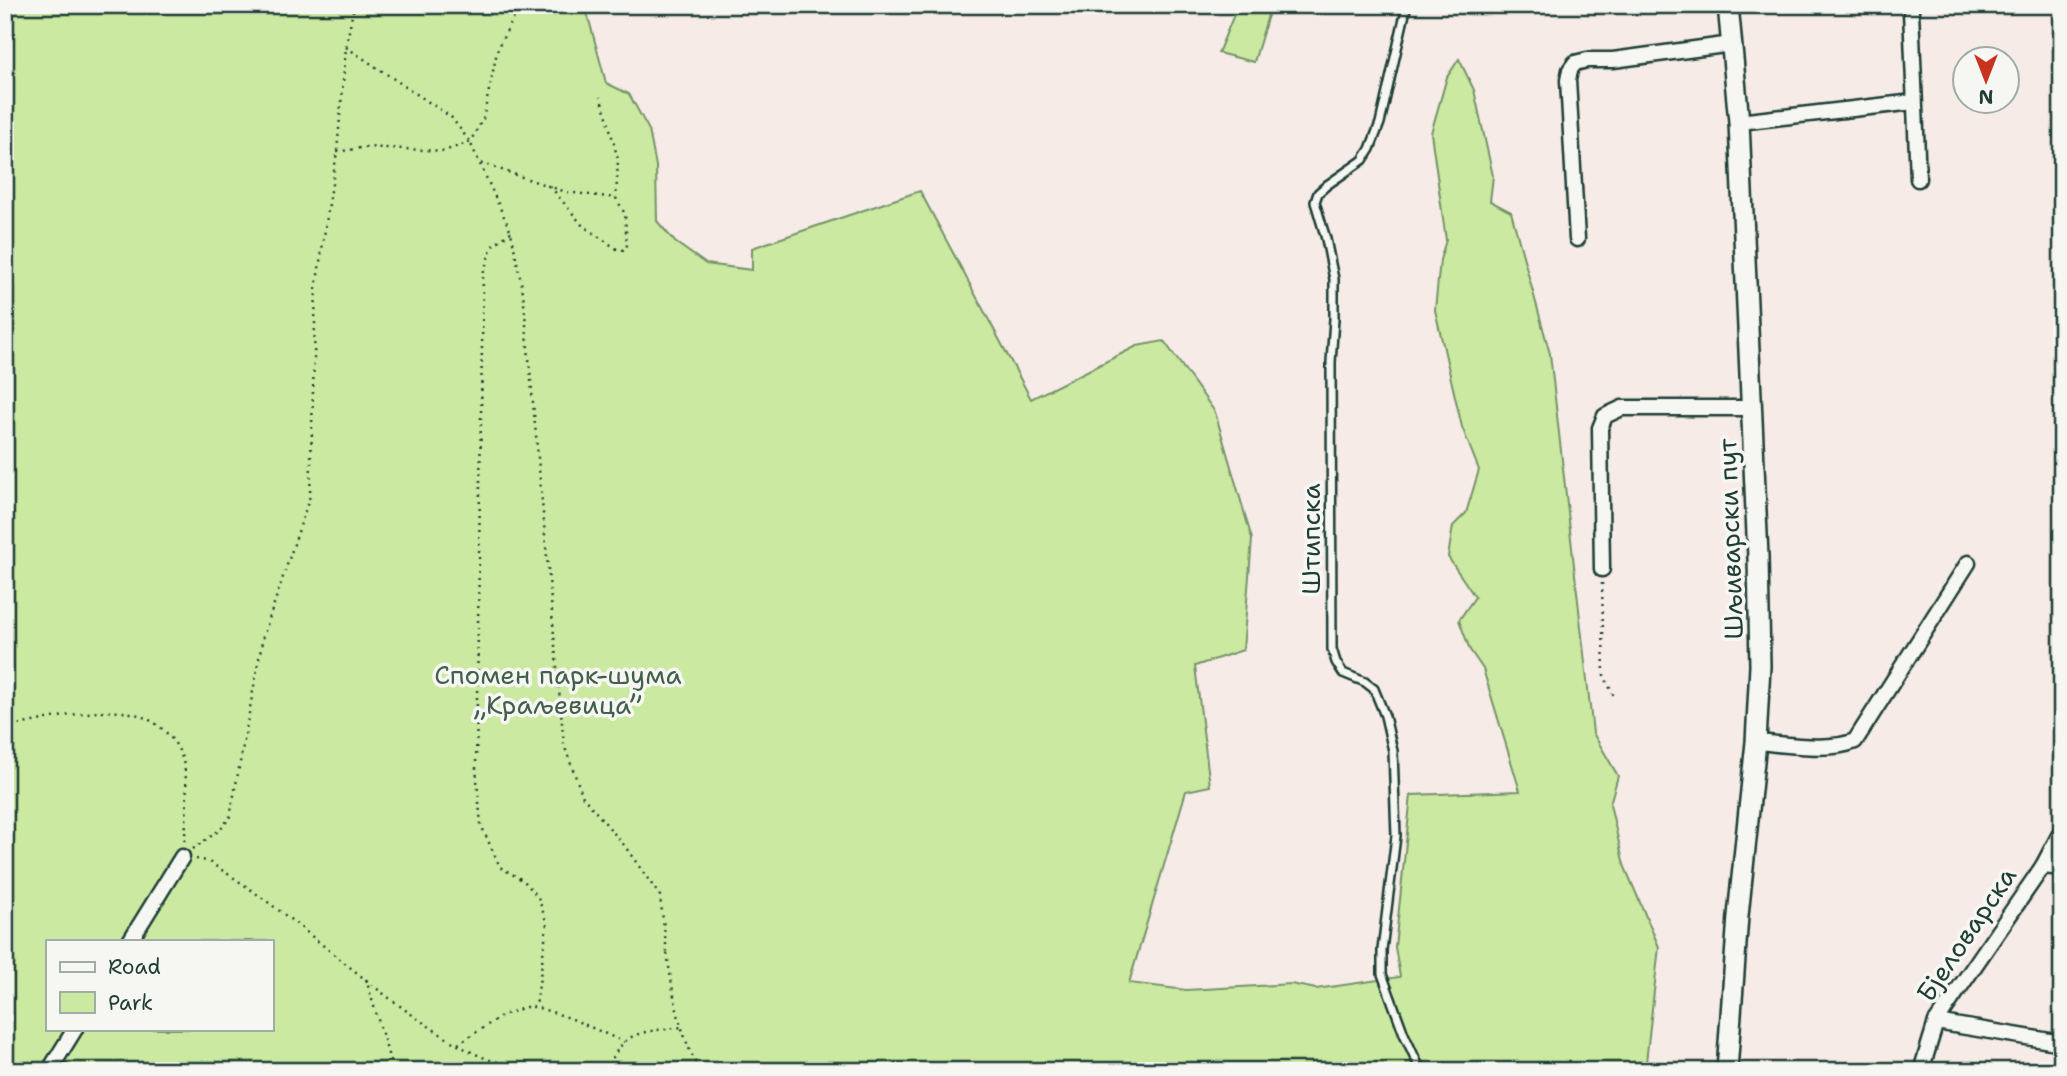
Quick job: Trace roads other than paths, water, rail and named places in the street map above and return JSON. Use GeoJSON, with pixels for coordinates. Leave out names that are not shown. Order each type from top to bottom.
{"type":"FeatureCollection","features":[{"type":"Feature","properties":{"kind":"main road","name":"Шљиварски пут"},"geometry":{"type":"LineString","coordinates":[[1727,1071],[1738,916],[1756,742],[1760,613],[1739,122],[1728,5]]}},
{"type":"Feature","properties":{"kind":"street"},"geometry":{"type":"LineString","coordinates":[[1911,10],[1917,179]]}},
{"type":"Feature","properties":{"kind":"street"},"geometry":{"type":"LineString","coordinates":[[1577,239],[1568,80],[1575,63],[1732,44]]}},
{"type":"Feature","properties":{"kind":"street"},"geometry":{"type":"LineString","coordinates":[[1739,122],[1914,102]]}},
{"type":"Feature","properties":{"kind":"street"},"geometry":{"type":"LineString","coordinates":[[1602,569],[1600,429],[1605,416],[1622,408],[1752,408]]}},
{"type":"Feature","properties":{"kind":"street"},"geometry":{"type":"LineString","coordinates":[[1756,742],[1844,746],[1855,741],[1968,563]]}},
{"type":"Feature","properties":{"kind":"street","name":"Бјеловарска"},"geometry":{"type":"LineString","coordinates":[[1921,1071],[1936,1022],[2043,866],[2062,830]]}},
{"type":"Feature","properties":{"kind":"street"},"geometry":{"type":"LineString","coordinates":[[131,940],[182,857]]}},
{"type":"Feature","properties":{"kind":"street"},"geometry":{"type":"LineString","coordinates":[[2043,866],[2062,869]]}},
{"type":"Feature","properties":{"kind":"street"},"geometry":{"type":"LineString","coordinates":[[1936,1022],[2062,1043]]}},
{"type":"Feature","properties":{"kind":"street"},"geometry":{"type":"LineString","coordinates":[[49,1071],[74,1030]]}},
{"type":"Feature","properties":{"kind":"lane","name":"Штипска"},"geometry":{"type":"LineString","coordinates":[[1407,5],[1380,123],[1370,149],[1363,160],[1326,185],[1318,193],[1315,202],[1334,279],[1331,362],[1332,649],[1343,673],[1366,682],[1374,689],[1385,716],[1393,751],[1396,836],[1382,950],[1382,974],[1421,1071]]}},
{"type":"Feature","properties":{"kind":"park label","name":"Спомен парк-шума „Краљевица”"},"geometry":{"type":"Point","coordinates":[558,689]}}]}
